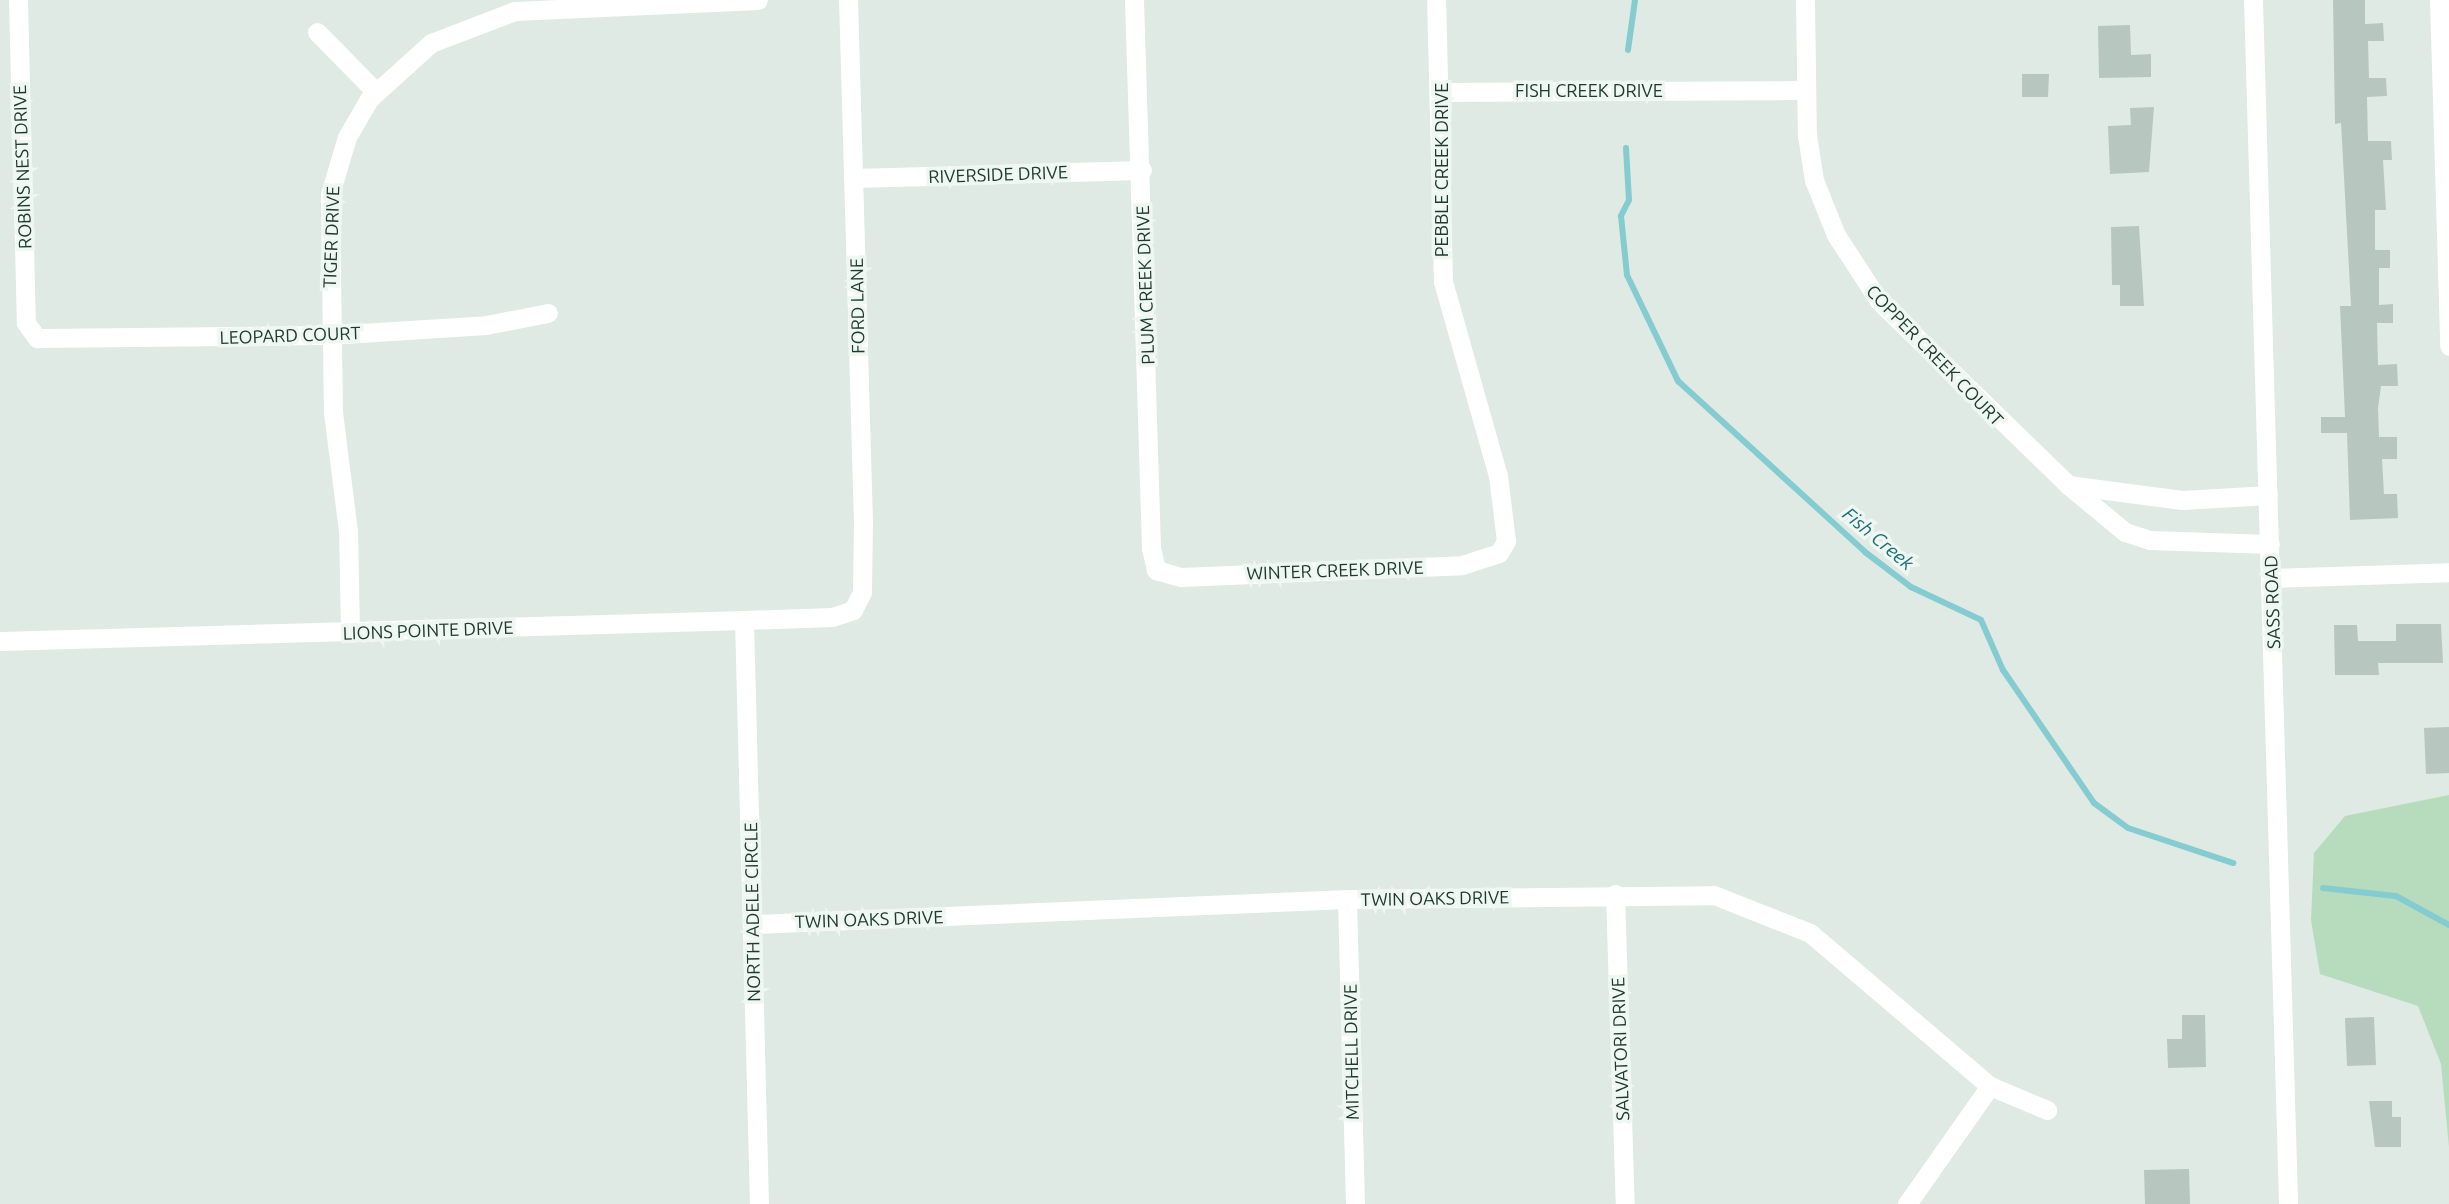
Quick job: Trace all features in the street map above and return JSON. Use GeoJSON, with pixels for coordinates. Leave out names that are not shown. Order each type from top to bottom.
{"type":"FeatureCollection","features":[{"type":"Feature","properties":{"kind":"street","name":"ROBINS NEST DRIVE"},"geometry":{"type":"LineString","coordinates":[[18,0],[31,334]]}},
{"type":"Feature","properties":{"kind":"street","name":"TIGER DRIVE"},"geometry":{"type":"LineString","coordinates":[[350,632],[348,531],[329,335],[330,194],[347,137],[376,92],[431,43],[515,11],[758,0]]}},
{"type":"Feature","properties":{"kind":"street","name":"FORD LANE"},"geometry":{"type":"LineString","coordinates":[[848,0],[855,178],[863,559],[862,592],[853,610]]}},
{"type":"Feature","properties":{"kind":"street","name":"PLUM CREEK DRIVE"},"geometry":{"type":"LineString","coordinates":[[1135,0],[1156,570]]}},
{"type":"Feature","properties":{"kind":"street","name":"PEBBLE CREEK DRIVE"},"geometry":{"type":"LineString","coordinates":[[1436,0],[1442,92],[1438,191],[1443,282],[1498,476],[1506,541]]}},
{"type":"Feature","properties":{"kind":"street","name":"COPPER CREEK COURT"},"geometry":{"type":"LineString","coordinates":[[1805,0],[1805,90],[1814,180],[1855,270],[1966,391],[2068,485],[2125,533],[2150,540],[2270,544]]}},
{"type":"Feature","properties":{"kind":"street","name":"SASS ROAD"},"geometry":{"type":"LineString","coordinates":[[2253,0],[2272,578],[2288,1204]]}},
{"type":"Feature","properties":{"kind":"street"},"geometry":{"type":"LineString","coordinates":[[2439,0],[2445,64],[2449,346]]}},
{"type":"Feature","properties":{"kind":"street"},"geometry":{"type":"LineString","coordinates":[[317,32],[376,92]]}},
{"type":"Feature","properties":{"kind":"street","name":"FISH CREEK DRIVE"},"geometry":{"type":"LineString","coordinates":[[1442,92],[1805,90]]}},
{"type":"Feature","properties":{"kind":"street","name":"RIVERSIDE DRIVE"},"geometry":{"type":"LineString","coordinates":[[855,178],[1142,170]]}},
{"type":"Feature","properties":{"kind":"street","name":"LEOPARD COURT"},"geometry":{"type":"LineString","coordinates":[[31,334],[45,340],[329,335],[486,325],[548,313]]}},
{"type":"Feature","properties":{"kind":"street"},"geometry":{"type":"LineString","coordinates":[[2068,485],[2182,500],[2268,495]]}},
{"type":"Feature","properties":{"kind":"street","name":"WINTER CREEK DRIVE"},"geometry":{"type":"LineString","coordinates":[[1156,570],[1181,578],[1462,565],[1499,553],[1506,541]]}},
{"type":"Feature","properties":{"kind":"street"},"geometry":{"type":"LineString","coordinates":[[2272,578],[2449,572]]}},
{"type":"Feature","properties":{"kind":"street","name":"LIONS POINTE DRIVE"},"geometry":{"type":"LineString","coordinates":[[0,641],[832,617],[853,610]]}},
{"type":"Feature","properties":{"kind":"street","name":"NORTH ADELE CIRCLE"},"geometry":{"type":"LineString","coordinates":[[744,620],[754,924],[759,1204]]}},
{"type":"Feature","properties":{"kind":"street","name":"SALVATORI DRIVE"},"geometry":{"type":"LineString","coordinates":[[1615,894],[1625,1204]]}},
{"type":"Feature","properties":{"kind":"street","name":"TWIN OAKS DRIVE"},"geometry":{"type":"LineString","coordinates":[[754,924],[1347,899],[1714,895],[1784,919],[1867,976],[1990,1086],[2047,1110]]}},
{"type":"Feature","properties":{"kind":"street","name":"MITCHELL DRIVE"},"geometry":{"type":"LineString","coordinates":[[1347,899],[1355,1204]]}},
{"type":"Feature","properties":{"kind":"street"},"geometry":{"type":"LineString","coordinates":[[1907,1204],[1990,1086]]}},
{"type":"Feature","properties":{"kind":"green space"},"geometry":{"type":"Polygon","coordinates":[[[2449,795],[2449,1147],[2441,1064],[2418,1006],[2320,974],[2311,920],[2314,853],[2345,816],[2449,795]]]}},
{"type":"Feature","properties":{"kind":"building"},"geometry":{"type":"Polygon","coordinates":[[[2333,0],[2365,0],[2365,24],[2383,23],[2384,41],[2368,41],[2369,78],[2386,78],[2387,96],[2367,97],[2368,141],[2391,141],[2392,160],[2383,160],[2386,210],[2375,210],[2375,250],[2390,250],[2390,268],[2379,268],[2379,305],[2393,304],[2393,323],[2377,323],[2378,365],[2397,364],[2398,386],[2381,386],[2378,408],[2379,437],[2397,437],[2397,459],[2382,459],[2384,494],[2397,494],[2398,518],[2350,520],[2347,433],[2321,433],[2321,417],[2345,417],[2340,306],[2351,306],[2341,123],[2335,124],[2333,0]]]}},
{"type":"Feature","properties":{"kind":"building"},"geometry":{"type":"Polygon","coordinates":[[[2130,25],[2131,55],[2151,54],[2151,77],[2099,78],[2098,26],[2130,25]]]}},
{"type":"Feature","properties":{"kind":"building"},"geometry":{"type":"Polygon","coordinates":[[[2022,74],[2049,74],[2048,97],[2022,97],[2022,74]]]}},
{"type":"Feature","properties":{"kind":"building"},"geometry":{"type":"Polygon","coordinates":[[[2154,107],[2149,172],[2110,174],[2108,126],[2131,125],[2130,108],[2154,107]]]}},
{"type":"Feature","properties":{"kind":"building"},"geometry":{"type":"Polygon","coordinates":[[[2139,226],[2144,306],[2120,306],[2120,285],[2112,285],[2111,227],[2139,226]]]}},
{"type":"Feature","properties":{"kind":"building"},"geometry":{"type":"Polygon","coordinates":[[[2396,624],[2441,624],[2443,663],[2378,663],[2379,675],[2335,675],[2334,625],[2357,625],[2358,641],[2396,641],[2396,624]]]}},
{"type":"Feature","properties":{"kind":"building"},"geometry":{"type":"Polygon","coordinates":[[[2449,727],[2449,773],[2426,774],[2424,728],[2449,727]]]}},
{"type":"Feature","properties":{"kind":"building"},"geometry":{"type":"Polygon","coordinates":[[[2182,1015],[2205,1015],[2206,1067],[2168,1068],[2167,1039],[2182,1039],[2182,1015]]]}},
{"type":"Feature","properties":{"kind":"building"},"geometry":{"type":"Polygon","coordinates":[[[2374,1017],[2376,1065],[2347,1066],[2345,1018],[2374,1017]]]}},
{"type":"Feature","properties":{"kind":"building"},"geometry":{"type":"Polygon","coordinates":[[[2369,1101],[2392,1101],[2392,1117],[2401,1117],[2401,1147],[2375,1147],[2369,1101]]]}},
{"type":"Feature","properties":{"kind":"building"},"geometry":{"type":"Polygon","coordinates":[[[2189,1169],[2190,1204],[2145,1204],[2144,1170],[2189,1169]]]}},
{"type":"Feature","properties":{"kind":"waterway","name":"Fish Creek"},"geometry":{"type":"LineString","coordinates":[[1628,50],[1635,0]]}},
{"type":"Feature","properties":{"kind":"waterway","name":"Fish Creek"},"geometry":{"type":"LineString","coordinates":[[1626,148],[1629,200],[1621,216],[1627,275],[1678,381],[1865,552],[1911,587],[1981,620],[2003,670],[2094,803],[2128,828],[2233,863]]}},
{"type":"Feature","properties":{"kind":"waterway","name":"Fish Creek"},"geometry":{"type":"LineString","coordinates":[[2323,888],[2396,896],[2449,925]]}}]}
